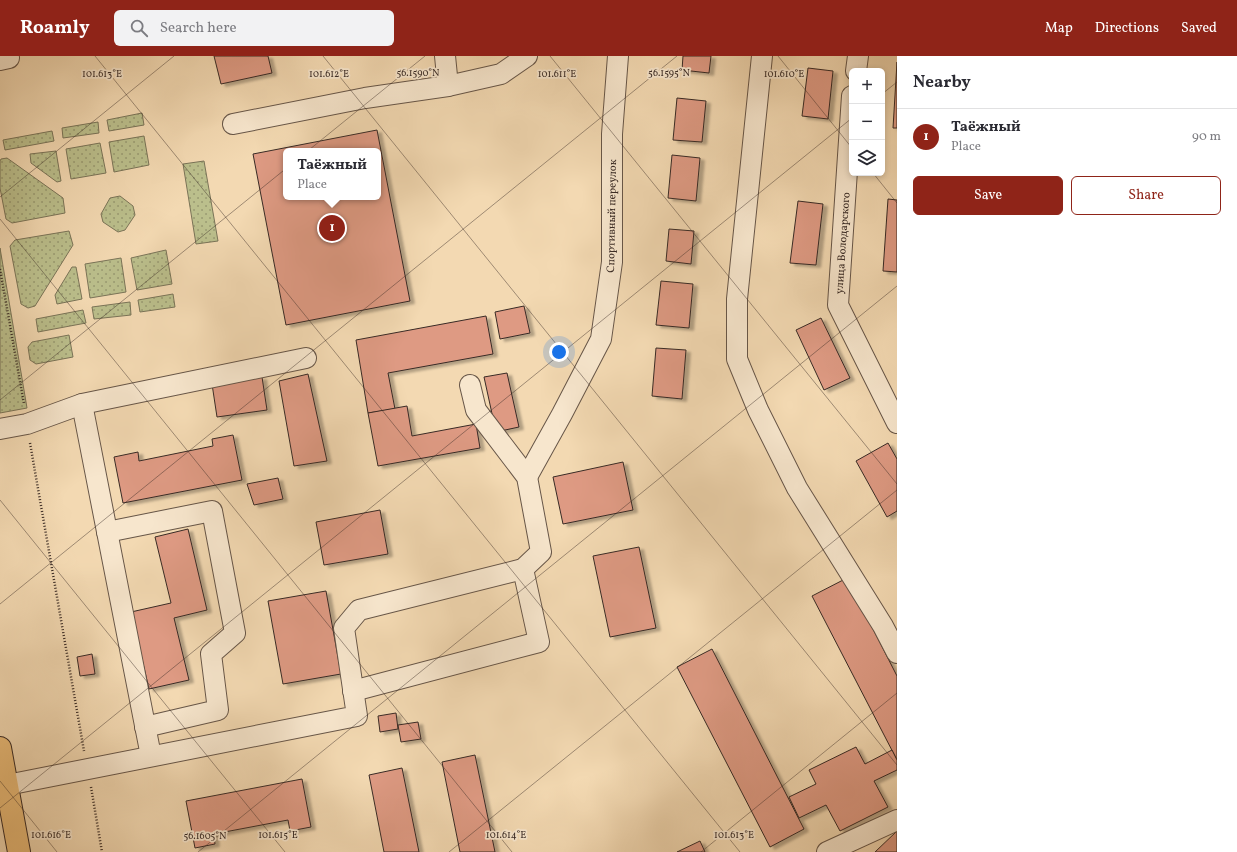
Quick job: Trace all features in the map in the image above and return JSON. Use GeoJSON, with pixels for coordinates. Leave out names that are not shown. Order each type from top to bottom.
{"type":"FeatureCollection","features":[{"type":"Feature","properties":{"kind":"main road"},"geometry":{"type":"LineString","coordinates":[[0,748],[19,852]]}},
{"type":"Feature","properties":{"kind":"street"},"geometry":{"type":"LineString","coordinates":[[445,56],[448,86]]}},
{"type":"Feature","properties":{"kind":"street"},"geometry":{"type":"LineString","coordinates":[[233,124],[365,98],[448,86],[501,74],[527,56]]}},
{"type":"Feature","properties":{"kind":"street","name":"Спортивный переулок"},"geometry":{"type":"LineString","coordinates":[[527,477],[601,339],[612,262],[612,134],[618,56]]}},
{"type":"Feature","properties":{"kind":"street"},"geometry":{"type":"LineString","coordinates":[[762,56],[737,299],[737,359],[758,410],[797,488],[883,626],[897,653]]}},
{"type":"Feature","properties":{"kind":"street"},"geometry":{"type":"LineString","coordinates":[[856,68],[858,56]]}},
{"type":"Feature","properties":{"kind":"street","name":"улица Володарского"},"geometry":{"type":"LineString","coordinates":[[851,104],[838,305],[897,423]]}},
{"type":"Feature","properties":{"kind":"street"},"geometry":{"type":"LineString","coordinates":[[0,429],[27,424],[82,404],[306,358]]}},
{"type":"Feature","properties":{"kind":"street"},"geometry":{"type":"LineString","coordinates":[[7,785],[87,768],[357,716],[344,628],[359,610],[524,569],[541,552],[527,477],[476,410],[470,385]]}},
{"type":"Feature","properties":{"kind":"street"},"geometry":{"type":"LineString","coordinates":[[82,404],[151,756]]}},
{"type":"Feature","properties":{"kind":"street"},"geometry":{"type":"LineString","coordinates":[[107,532],[212,511],[235,633],[211,654],[218,710],[145,727]]}},
{"type":"Feature","properties":{"kind":"street"},"geometry":{"type":"LineString","coordinates":[[353,691],[539,642],[524,569]]}},
{"type":"Feature","properties":{"kind":"street"},"geometry":{"type":"LineString","coordinates":[[827,852],[897,820]]}},
{"type":"Feature","properties":{"kind":"path"},"geometry":{"type":"LineString","coordinates":[[0,269],[102,852]]}},
{"type":"Feature","properties":{"kind":"green space"},"geometry":{"type":"Polygon","coordinates":[[[142,113],[144,125],[109,131],[107,120],[142,113]]]}},
{"type":"Feature","properties":{"kind":"green space"},"geometry":{"type":"Polygon","coordinates":[[[98,122],[99,133],[63,138],[62,128],[98,122]]]}},
{"type":"Feature","properties":{"kind":"green space"},"geometry":{"type":"Polygon","coordinates":[[[52,131],[54,141],[5,150],[3,140],[52,131]]]}},
{"type":"Feature","properties":{"kind":"green space"},"geometry":{"type":"Polygon","coordinates":[[[144,136],[149,165],[114,172],[109,142],[144,136]]]}},
{"type":"Feature","properties":{"kind":"green space"},"geometry":{"type":"Polygon","coordinates":[[[100,143],[106,173],[71,179],[66,149],[100,143]]]}},
{"type":"Feature","properties":{"kind":"green space"},"geometry":{"type":"Polygon","coordinates":[[[56,151],[61,181],[57,182],[31,163],[30,154],[56,151]]]}},
{"type":"Feature","properties":{"kind":"green space"},"geometry":{"type":"Polygon","coordinates":[[[7,158],[63,198],[65,213],[12,223],[6,219],[0,188],[0,161],[1,159],[7,158]]]}},
{"type":"Feature","properties":{"kind":"green space"},"geometry":{"type":"Polygon","coordinates":[[[204,161],[218,241],[196,244],[183,164],[204,161]]]}},
{"type":"Feature","properties":{"kind":"green space"},"geometry":{"type":"Polygon","coordinates":[[[120,196],[133,206],[135,215],[125,230],[118,232],[103,222],[101,214],[110,198],[120,196]]]}},
{"type":"Feature","properties":{"kind":"green space"},"geometry":{"type":"Polygon","coordinates":[[[69,231],[73,245],[35,306],[28,308],[21,304],[10,246],[15,240],[69,231]]]}},
{"type":"Feature","properties":{"kind":"green space"},"geometry":{"type":"Polygon","coordinates":[[[0,248],[27,408],[0,413],[0,248]]]}},
{"type":"Feature","properties":{"kind":"green space"},"geometry":{"type":"Polygon","coordinates":[[[166,250],[172,284],[137,290],[131,258],[166,250]]]}},
{"type":"Feature","properties":{"kind":"green space"},"geometry":{"type":"Polygon","coordinates":[[[121,258],[126,292],[90,298],[85,264],[121,258]]]}},
{"type":"Feature","properties":{"kind":"green space"},"geometry":{"type":"Polygon","coordinates":[[[72,267],[76,267],[82,299],[57,304],[55,295],[72,267]]]}},
{"type":"Feature","properties":{"kind":"green space"},"geometry":{"type":"Polygon","coordinates":[[[173,294],[175,307],[140,312],[138,300],[173,294]]]}},
{"type":"Feature","properties":{"kind":"green space"},"geometry":{"type":"Polygon","coordinates":[[[130,302],[131,315],[94,319],[92,307],[130,302]]]}},
{"type":"Feature","properties":{"kind":"green space"},"geometry":{"type":"Polygon","coordinates":[[[83,310],[86,323],[38,332],[36,319],[83,310]]]}},
{"type":"Feature","properties":{"kind":"green space"},"geometry":{"type":"Polygon","coordinates":[[[69,335],[73,357],[36,364],[30,360],[28,347],[32,342],[69,335]]]}},
{"type":"Feature","properties":{"kind":"building"},"geometry":{"type":"Polygon","coordinates":[[[214,56],[268,56],[272,73],[221,84],[214,56]]]}},
{"type":"Feature","properties":{"kind":"building"},"geometry":{"type":"Polygon","coordinates":[[[683,56],[711,56],[709,73],[682,70],[683,56]]]}},
{"type":"Feature","properties":{"kind":"building"},"geometry":{"type":"Polygon","coordinates":[[[897,62],[897,128],[893,128],[897,62]]]}},
{"type":"Feature","properties":{"kind":"building"},"geometry":{"type":"Polygon","coordinates":[[[808,68],[833,71],[828,119],[802,116],[808,68]]]}},
{"type":"Feature","properties":{"kind":"building"},"geometry":{"type":"Polygon","coordinates":[[[677,98],[706,101],[702,142],[673,140],[677,98]]]}},
{"type":"Feature","properties":{"kind":"building"},"geometry":{"type":"Polygon","coordinates":[[[377,130],[380,148],[284,148],[377,130]]]}},
{"type":"Feature","properties":{"kind":"building"},"geometry":{"type":"Polygon","coordinates":[[[283,148],[283,200],[381,200],[381,151],[410,301],[286,325],[253,154],[283,148]]]}},
{"type":"Feature","properties":{"kind":"building"},"geometry":{"type":"Polygon","coordinates":[[[672,155],[700,158],[696,201],[668,198],[672,155]]]}},
{"type":"Feature","properties":{"kind":"building"},"geometry":{"type":"Polygon","coordinates":[[[888,199],[897,200],[897,272],[883,271],[888,199]]]}},
{"type":"Feature","properties":{"kind":"building"},"geometry":{"type":"Polygon","coordinates":[[[798,201],[823,204],[816,265],[790,263],[798,201]]]}},
{"type":"Feature","properties":{"kind":"building"},"geometry":{"type":"Polygon","coordinates":[[[669,229],[694,231],[691,264],[666,261],[669,229]]]}},
{"type":"Feature","properties":{"kind":"building"},"geometry":{"type":"Polygon","coordinates":[[[661,281],[693,284],[689,328],[656,325],[661,281]]]}},
{"type":"Feature","properties":{"kind":"building"},"geometry":{"type":"Polygon","coordinates":[[[524,306],[530,333],[500,339],[495,312],[524,306]]]}},
{"type":"Feature","properties":{"kind":"building"},"geometry":{"type":"Polygon","coordinates":[[[486,316],[493,354],[388,373],[395,409],[368,413],[356,340],[486,316]]]}},
{"type":"Feature","properties":{"kind":"building"},"geometry":{"type":"Polygon","coordinates":[[[821,318],[850,378],[824,390],[796,330],[821,318]]]}},
{"type":"Feature","properties":{"kind":"building"},"geometry":{"type":"Polygon","coordinates":[[[656,348],[686,350],[682,399],[652,396],[656,348]]]}},
{"type":"Feature","properties":{"kind":"building"},"geometry":{"type":"Polygon","coordinates":[[[507,373],[519,427],[496,432],[484,377],[507,373]]]}},
{"type":"Feature","properties":{"kind":"building"},"geometry":{"type":"Polygon","coordinates":[[[308,374],[327,461],[294,466],[279,381],[308,374]]]}},
{"type":"Feature","properties":{"kind":"building"},"geometry":{"type":"Polygon","coordinates":[[[262,377],[267,410],[217,417],[212,384],[262,377]]]}},
{"type":"Feature","properties":{"kind":"building"},"geometry":{"type":"Polygon","coordinates":[[[407,406],[412,436],[476,424],[480,448],[378,466],[368,413],[407,406]]]}},
{"type":"Feature","properties":{"kind":"building"},"geometry":{"type":"Polygon","coordinates":[[[233,435],[242,480],[123,503],[114,457],[138,452],[139,461],[213,446],[212,439],[233,435]]]}},
{"type":"Feature","properties":{"kind":"building"},"geometry":{"type":"Polygon","coordinates":[[[888,443],[897,459],[897,511],[887,517],[856,461],[888,443]]]}},
{"type":"Feature","properties":{"kind":"building"},"geometry":{"type":"Polygon","coordinates":[[[623,462],[633,510],[563,524],[553,477],[623,462]]]}},
{"type":"Feature","properties":{"kind":"building"},"geometry":{"type":"Polygon","coordinates":[[[278,478],[283,499],[254,505],[247,484],[278,478]]]}},
{"type":"Feature","properties":{"kind":"building"},"geometry":{"type":"Polygon","coordinates":[[[380,510],[388,554],[324,565],[316,522],[380,510]]]}},
{"type":"Feature","properties":{"kind":"building"},"geometry":{"type":"Polygon","coordinates":[[[188,529],[207,610],[174,618],[189,680],[149,689],[131,612],[171,603],[155,537],[188,529]]]}},
{"type":"Feature","properties":{"kind":"building"},"geometry":{"type":"Polygon","coordinates":[[[639,547],[656,628],[610,637],[593,556],[639,547]]]}},
{"type":"Feature","properties":{"kind":"building"},"geometry":{"type":"Polygon","coordinates":[[[847,578],[897,676],[897,760],[812,596],[847,578]]]}},
{"type":"Feature","properties":{"kind":"building"},"geometry":{"type":"Polygon","coordinates":[[[326,591],[341,674],[283,684],[268,601],[326,591]]]}},
{"type":"Feature","properties":{"kind":"building"},"geometry":{"type":"Polygon","coordinates":[[[712,649],[804,829],[770,847],[677,667],[712,649]]]}},
{"type":"Feature","properties":{"kind":"building"},"geometry":{"type":"Polygon","coordinates":[[[92,654],[95,674],[80,676],[77,657],[92,654]]]}},
{"type":"Feature","properties":{"kind":"building"},"geometry":{"type":"Polygon","coordinates":[[[396,713],[398,729],[380,732],[378,716],[396,713]]]}},
{"type":"Feature","properties":{"kind":"building"},"geometry":{"type":"Polygon","coordinates":[[[418,722],[421,739],[401,742],[398,725],[418,722]]]}},
{"type":"Feature","properties":{"kind":"building"},"geometry":{"type":"Polygon","coordinates":[[[856,747],[865,764],[892,750],[897,760],[897,770],[874,781],[888,807],[840,831],[826,805],[799,818],[789,797],[816,784],[809,770],[856,747]]]}},
{"type":"Feature","properties":{"kind":"building"},"geometry":{"type":"Polygon","coordinates":[[[475,755],[495,852],[460,852],[442,762],[475,755]]]}},
{"type":"Feature","properties":{"kind":"building"},"geometry":{"type":"Polygon","coordinates":[[[402,768],[419,852],[384,852],[369,775],[402,768]]]}},
{"type":"Feature","properties":{"kind":"building"},"geometry":{"type":"Polygon","coordinates":[[[302,779],[311,827],[290,831],[288,820],[214,834],[215,844],[195,848],[186,801],[302,779]]]}},
{"type":"Feature","properties":{"kind":"building"},"geometry":{"type":"Polygon","coordinates":[[[897,831],[897,852],[875,852],[897,831]]]}},
{"type":"Feature","properties":{"kind":"building"},"geometry":{"type":"Polygon","coordinates":[[[700,841],[705,852],[677,852],[700,841]]]}},
{"type":"Feature","properties":{"kind":"place","name":"Таёжный"},"geometry":{"type":"Point","coordinates":[332,228]}}]}
